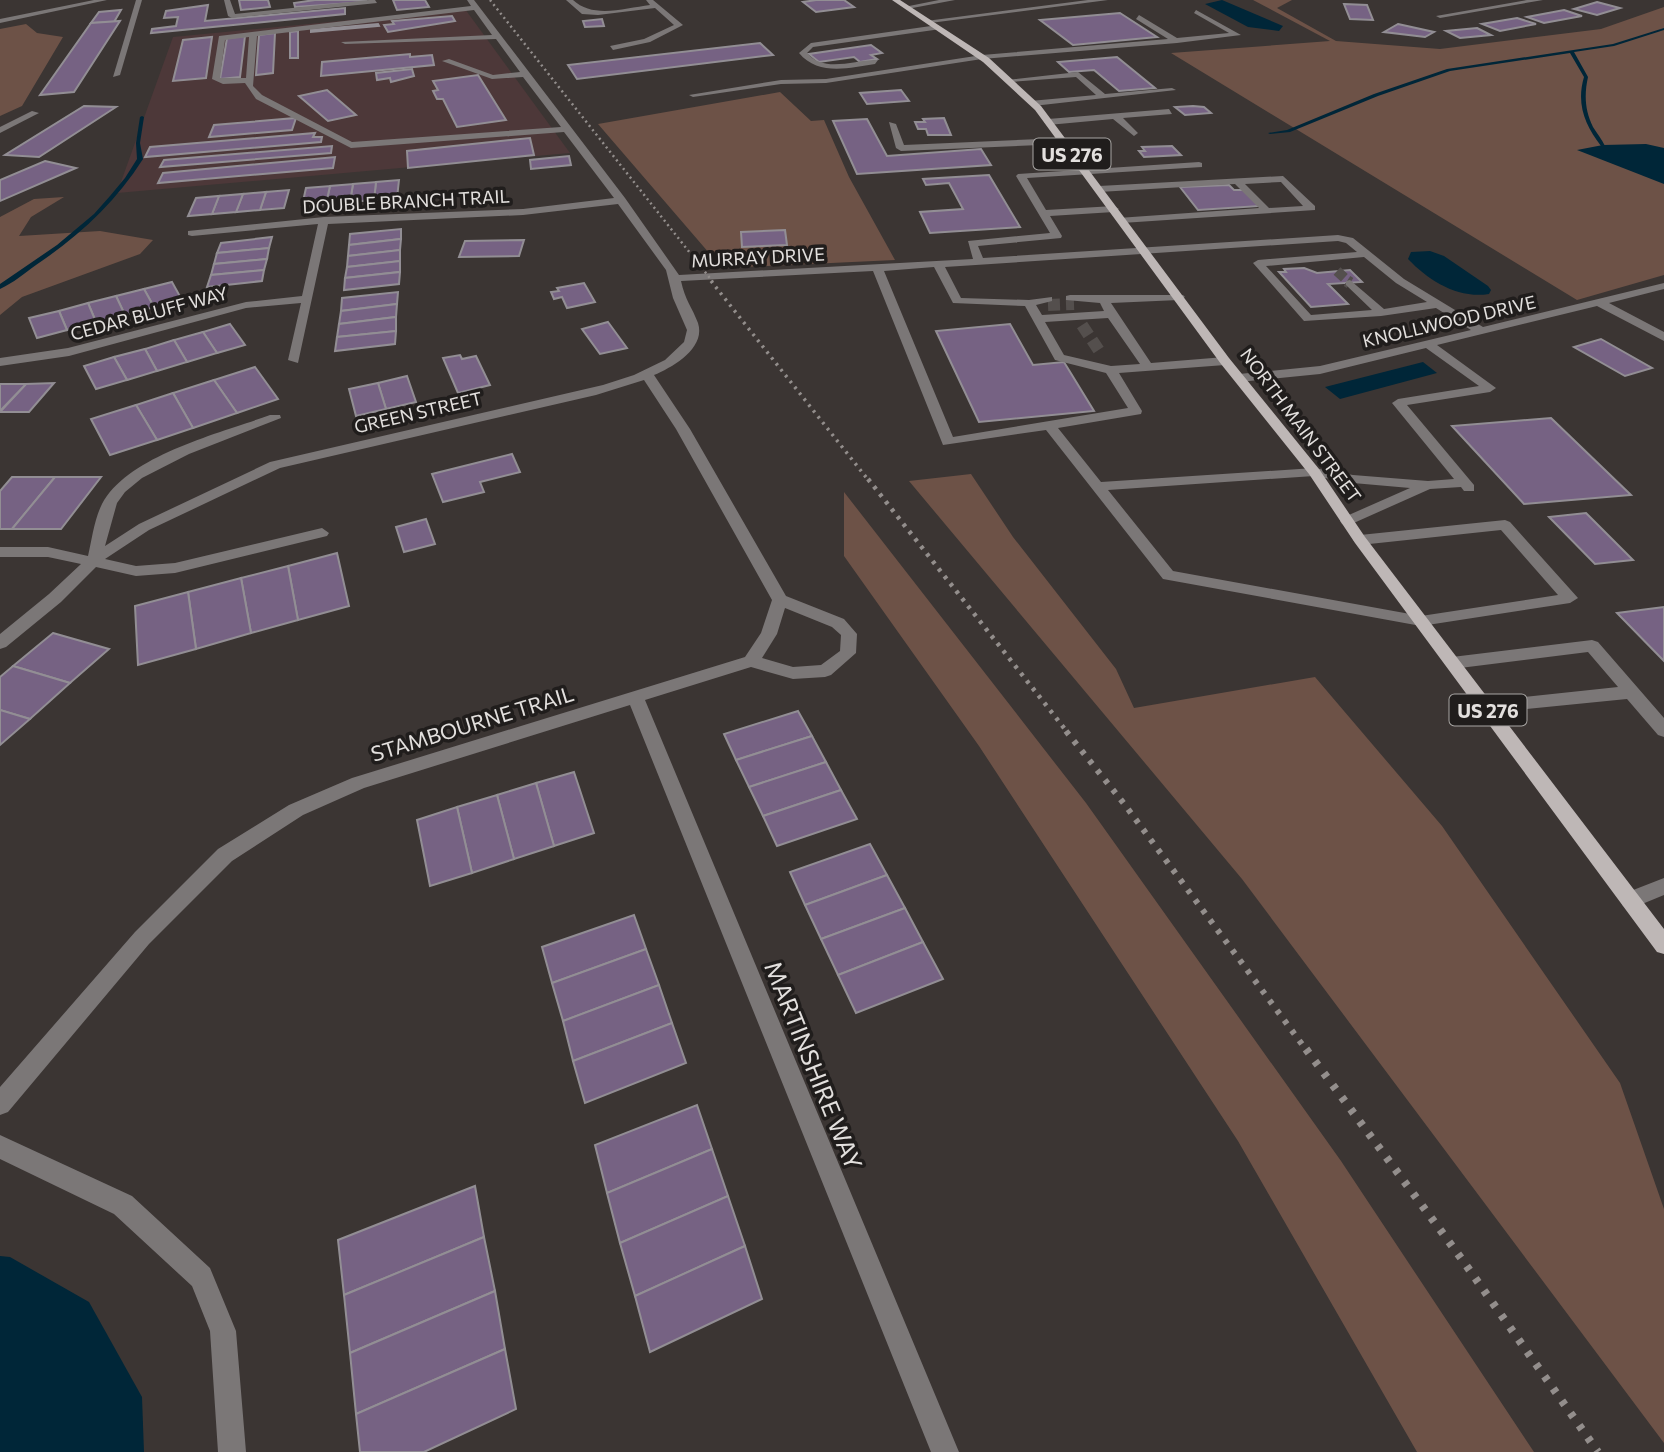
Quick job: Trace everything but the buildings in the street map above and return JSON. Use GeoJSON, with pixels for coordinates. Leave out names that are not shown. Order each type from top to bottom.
{"type":"FeatureCollection","features":[{"type":"Feature","properties":{"kind":"main road","name":"NORTH MAIN STREET"},"geometry":{"type":"LineString","coordinates":[[895,0],[970,47],[1033,103],[1087,172],[1225,361],[1314,472],[1360,540],[1664,945]]}},
{"type":"Feature","properties":{"kind":"street"},"geometry":{"type":"LineString","coordinates":[[0,21],[73,3],[104,0]]}},
{"type":"Feature","properties":{"kind":"street"},"geometry":{"type":"LineString","coordinates":[[116,75],[139,0]]}},
{"type":"Feature","properties":{"kind":"street"},"geometry":{"type":"LineString","coordinates":[[227,0],[232,16],[374,3],[372,0]]}},
{"type":"Feature","properties":{"kind":"street"},"geometry":{"type":"LineString","coordinates":[[287,0],[289,11]]}},
{"type":"Feature","properties":{"kind":"street"},"geometry":{"type":"LineString","coordinates":[[569,0],[582,12],[598,13],[656,6]]}},
{"type":"Feature","properties":{"kind":"street"},"geometry":{"type":"LineString","coordinates":[[613,48],[644,43],[679,25],[649,0]]}},
{"type":"Feature","properties":{"kind":"street"},"geometry":{"type":"LineString","coordinates":[[907,7],[952,0]]}},
{"type":"Feature","properties":{"kind":"street"},"geometry":{"type":"LineString","coordinates":[[887,60],[835,66],[811,62],[803,53],[811,45],[1072,2],[1105,0]]}},
{"type":"Feature","properties":{"kind":"street"},"geometry":{"type":"LineString","coordinates":[[1440,16],[1540,0]]}},
{"type":"Feature","properties":{"kind":"street"},"geometry":{"type":"LineString","coordinates":[[250,80],[223,82],[216,79],[222,38],[473,4]]}},
{"type":"Feature","properties":{"kind":"street","name":"MURRAY DRIVE"},"geometry":{"type":"LineString","coordinates":[[473,4],[622,200],[675,278],[877,268],[1338,238],[1349,240],[1400,281],[1482,331]]}},
{"type":"Feature","properties":{"kind":"street"},"geometry":{"type":"LineString","coordinates":[[693,95],[781,82],[826,81],[982,57],[1237,35],[1196,12]]}},
{"type":"Feature","properties":{"kind":"street"},"geometry":{"type":"LineString","coordinates":[[1139,17],[1177,41]]}},
{"type":"Feature","properties":{"kind":"street"},"geometry":{"type":"LineString","coordinates":[[253,34],[249,86],[259,97],[352,145],[568,129]]}},
{"type":"Feature","properties":{"kind":"street"},"geometry":{"type":"LineString","coordinates":[[345,43],[498,37]]}},
{"type":"Feature","properties":{"kind":"street"},"geometry":{"type":"LineString","coordinates":[[958,49],[970,47]]}},
{"type":"Feature","properties":{"kind":"street"},"geometry":{"type":"LineString","coordinates":[[446,61],[492,77],[526,74]]}},
{"type":"Feature","properties":{"kind":"street"},"geometry":{"type":"LineString","coordinates":[[1010,80],[1079,74],[1103,96]]}},
{"type":"Feature","properties":{"kind":"street"},"geometry":{"type":"LineString","coordinates":[[1033,103],[1172,90]]}},
{"type":"Feature","properties":{"kind":"street"},"geometry":{"type":"LineString","coordinates":[[1048,122],[1169,112]]}},
{"type":"Feature","properties":{"kind":"street"},"geometry":{"type":"LineString","coordinates":[[0,130],[35,113]]}},
{"type":"Feature","properties":{"kind":"street"},"geometry":{"type":"LineString","coordinates":[[1115,116],[1134,133]]}},
{"type":"Feature","properties":{"kind":"street"},"geometry":{"type":"LineString","coordinates":[[892,124],[901,148],[1063,141]]}},
{"type":"Feature","properties":{"kind":"street"},"geometry":{"type":"LineString","coordinates":[[979,261],[972,243],[1057,236],[1021,176],[1199,165]]}},
{"type":"Feature","properties":{"kind":"street"},"geometry":{"type":"LineString","coordinates":[[1099,189],[1283,179],[1311,208],[1122,220]]}},
{"type":"Feature","properties":{"kind":"street"},"geometry":{"type":"LineString","coordinates":[[1238,181],[1267,211]]}},
{"type":"Feature","properties":{"kind":"street","name":"DOUBLE BRANCH TRAIL"},"geometry":{"type":"LineString","coordinates":[[192,233],[324,220],[515,214],[622,200]]}},
{"type":"Feature","properties":{"kind":"street"},"geometry":{"type":"LineString","coordinates":[[1043,214],[1114,209]]}},
{"type":"Feature","properties":{"kind":"street"},"geometry":{"type":"LineString","coordinates":[[294,360],[324,220]]}},
{"type":"Feature","properties":{"kind":"street"},"geometry":{"type":"LineString","coordinates":[[1367,254],[1258,263],[1308,319],[1381,313],[1437,304]]}},
{"type":"Feature","properties":{"kind":"street"},"geometry":{"type":"LineString","coordinates":[[1323,258],[1337,271]]}},
{"type":"Feature","properties":{"kind":"street"},"geometry":{"type":"LineString","coordinates":[[938,264],[957,301],[1048,302]]}},
{"type":"Feature","properties":{"kind":"street"},"geometry":{"type":"LineString","coordinates":[[877,268],[948,442],[1136,411],[1100,352]]}},
{"type":"Feature","properties":{"kind":"street","name":"GREEN STREET"},"geometry":{"type":"LineString","coordinates":[[0,643],[55,598],[94,560],[144,527],[275,466],[596,391],[648,374],[669,363],[682,352],[692,337],[693,327],[678,299],[675,278]]}},
{"type":"Feature","properties":{"kind":"street"},"geometry":{"type":"LineString","coordinates":[[1350,283],[1381,313]]}},
{"type":"Feature","properties":{"kind":"street","name":"KNOLLWOOD DRIVE"},"geometry":{"type":"LineString","coordinates":[[1239,378],[1320,370],[1664,286]]}},
{"type":"Feature","properties":{"kind":"street"},"geometry":{"type":"LineString","coordinates":[[1038,319],[1104,300],[1179,297]]}},
{"type":"Feature","properties":{"kind":"street","name":"CEDAR BLUFF WAY"},"geometry":{"type":"LineString","coordinates":[[0,362],[69,352],[246,305],[307,299]]}},
{"type":"Feature","properties":{"kind":"street"},"geometry":{"type":"LineString","coordinates":[[1104,300],[1148,367]]}},
{"type":"Feature","properties":{"kind":"street"},"geometry":{"type":"LineString","coordinates":[[1029,303],[1059,357],[1111,370],[1225,361]]}},
{"type":"Feature","properties":{"kind":"street"},"geometry":{"type":"LineString","coordinates":[[1601,303],[1664,337]]}},
{"type":"Feature","properties":{"kind":"street"},"geometry":{"type":"LineString","coordinates":[[1076,310],[1111,314]]}},
{"type":"Feature","properties":{"kind":"street"},"geometry":{"type":"LineString","coordinates":[[1097,486],[1314,472],[1353,479],[1468,487],[1398,403],[1490,388],[1428,344]]}},
{"type":"Feature","properties":{"kind":"street"},"geometry":{"type":"LineString","coordinates":[[648,374],[683,429],[780,600],[838,623],[849,634],[848,653],[825,671],[793,673],[751,661],[769,634],[780,600]]}},
{"type":"Feature","properties":{"kind":"street"},"geometry":{"type":"LineString","coordinates":[[94,560],[110,501],[128,481],[151,466],[188,450],[275,418]]}},
{"type":"Feature","properties":{"kind":"street"},"geometry":{"type":"LineString","coordinates":[[1049,425],[1168,575],[1421,621],[1570,597],[1505,525],[1360,540]]}},
{"type":"Feature","properties":{"kind":"street"},"geometry":{"type":"LineString","coordinates":[[1347,522],[1428,485]]}},
{"type":"Feature","properties":{"kind":"street"},"geometry":{"type":"LineString","coordinates":[[0,552],[48,552],[136,571],[175,568],[322,533]]}},
{"type":"Feature","properties":{"kind":"street"},"geometry":{"type":"LineString","coordinates":[[1452,663],[1592,646],[1664,730]]}},
{"type":"Feature","properties":{"kind":"street","name":"STAMBOURNE TRAIL"},"geometry":{"type":"LineString","coordinates":[[0,1104],[151,929],[225,855],[285,816],[358,783],[751,661]]}},
{"type":"Feature","properties":{"kind":"street"},"geometry":{"type":"LineString","coordinates":[[1486,707],[1632,692]]}},
{"type":"Feature","properties":{"kind":"street","name":"MARTINSHIRE WAY"},"geometry":{"type":"LineString","coordinates":[[635,697],[945,1452]]}},
{"type":"Feature","properties":{"kind":"street"},"geometry":{"type":"LineString","coordinates":[[1630,900],[1664,886]]}},
{"type":"Feature","properties":{"kind":"street"},"geometry":{"type":"LineString","coordinates":[[0,1147],[123,1205],[201,1277],[223,1331],[232,1452]]}},
{"type":"Feature","properties":{"kind":"shaded area"},"geometry":{"type":"Polygon","coordinates":[[[1253,0],[1292,0],[1277,8],[1336,41],[1440,49],[1601,29],[1664,7],[1664,275],[1577,300],[1171,53],[1330,41],[1253,0]]]}},
{"type":"Feature","properties":{"kind":"shaded area"},"geometry":{"type":"Polygon","coordinates":[[[465,9],[570,153],[117,193],[173,37],[465,9]]]}},
{"type":"Feature","properties":{"kind":"shaded area"},"geometry":{"type":"Polygon","coordinates":[[[26,24],[37,33],[63,37],[22,106],[0,116],[0,29],[26,24]]]}},
{"type":"Feature","properties":{"kind":"shaded area"},"geometry":{"type":"Polygon","coordinates":[[[780,92],[811,121],[824,120],[849,177],[895,260],[722,268],[598,124],[780,92]]]}},
{"type":"Feature","properties":{"kind":"shaded area"},"geometry":{"type":"Polygon","coordinates":[[[64,197],[31,217],[19,236],[100,231],[153,240],[140,254],[22,297],[0,315],[0,217],[34,199],[64,197]]]}},
{"type":"Feature","properties":{"kind":"shaded area"},"geometry":{"type":"Polygon","coordinates":[[[971,474],[1013,537],[1116,669],[1134,708],[1315,677],[1442,826],[1620,1083],[1664,1209],[1664,1443],[1242,879],[909,481],[971,474]]]}},
{"type":"Feature","properties":{"kind":"shaded area"},"geometry":{"type":"Polygon","coordinates":[[[844,492],[1086,803],[1341,1161],[1534,1452],[1417,1452],[1238,1141],[979,746],[844,556],[844,492]]]}},
{"type":"Feature","properties":{"kind":"water"},"geometry":{"type":"Polygon","coordinates":[[[1222,0],[1283,26],[1279,31],[1248,27],[1205,4],[1222,0]]]}},
{"type":"Feature","properties":{"kind":"water"},"geometry":{"type":"Polygon","coordinates":[[[1646,144],[1664,148],[1664,184],[1577,150],[1603,145],[1646,144]]]}},
{"type":"Feature","properties":{"kind":"water"},"geometry":{"type":"Polygon","coordinates":[[[1430,251],[1444,256],[1488,286],[1491,290],[1489,294],[1466,294],[1445,287],[1408,259],[1411,252],[1430,251]]]}},
{"type":"Feature","properties":{"kind":"water"},"geometry":{"type":"Polygon","coordinates":[[[1423,362],[1437,373],[1340,399],[1325,387],[1423,362]]]}},
{"type":"Feature","properties":{"kind":"water"},"geometry":{"type":"Polygon","coordinates":[[[0,1256],[10,1257],[89,1302],[142,1397],[144,1452],[0,1452],[0,1256]]]}},
{"type":"Feature","properties":{"kind":"waterway"},"geometry":{"type":"LineString","coordinates":[[1571,51],[1614,45],[1664,29]]}},
{"type":"Feature","properties":{"kind":"waterway"},"geometry":{"type":"LineString","coordinates":[[1270,133],[1288,131],[1376,95],[1449,70],[1571,51]]}},
{"type":"Feature","properties":{"kind":"waterway"},"geometry":{"type":"LineString","coordinates":[[1571,51],[1586,77],[1583,86],[1585,113],[1603,145]]}},
{"type":"Feature","properties":{"kind":"waterway"},"geometry":{"type":"LineString","coordinates":[[0,287],[78,231],[112,197],[140,159],[138,143],[142,117]]}},
{"type":"Feature","properties":{"kind":"tunnel"},"geometry":{"type":"LineString","coordinates":[[1337,271],[1349,282]]}},
{"type":"Feature","properties":{"kind":"tunnel"},"geometry":{"type":"LineString","coordinates":[[1048,305],[1074,304]]}},
{"type":"Feature","properties":{"kind":"tunnel"},"geometry":{"type":"LineString","coordinates":[[1082,325],[1100,352]]}},
{"type":"Feature","properties":{"kind":"railway"},"geometry":{"type":"LineString","coordinates":[[490,0],[713,282]]}},
{"type":"Feature","properties":{"kind":"railway"},"geometry":{"type":"LineString","coordinates":[[711,281],[869,481]]}},
{"type":"Feature","properties":{"kind":"railway"},"geometry":{"type":"LineString","coordinates":[[868,479],[1068,733]]}},
{"type":"Feature","properties":{"kind":"railway"},"geometry":{"type":"LineString","coordinates":[[1066,731],[1125,805],[1307,1051]]}},
{"type":"Feature","properties":{"kind":"railway"},"geometry":{"type":"LineString","coordinates":[[1306,1049],[1461,1258],[1598,1452]]}}]}
